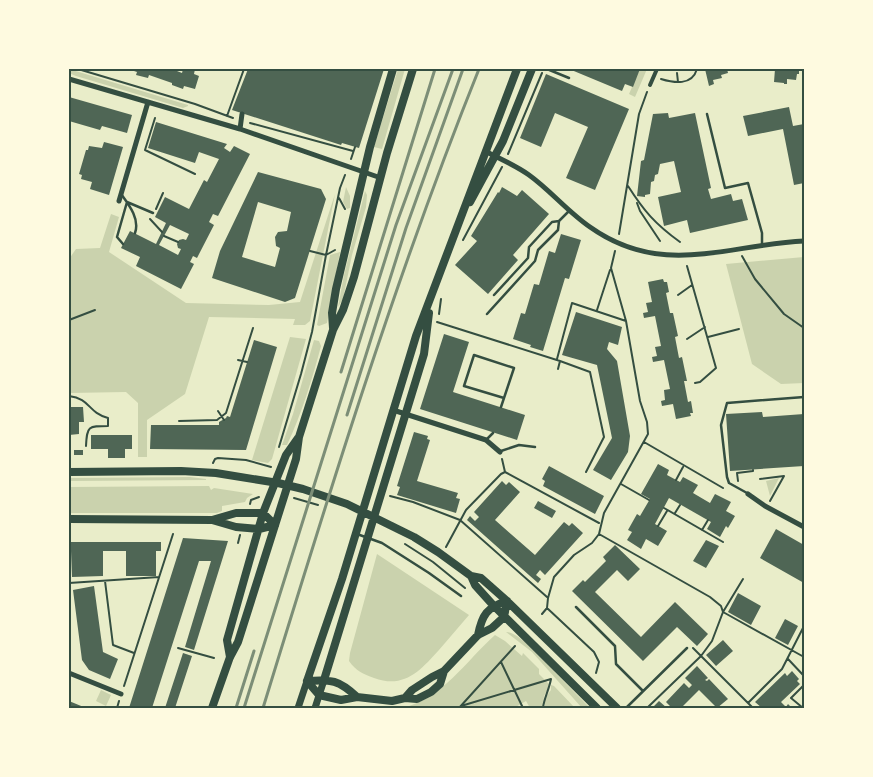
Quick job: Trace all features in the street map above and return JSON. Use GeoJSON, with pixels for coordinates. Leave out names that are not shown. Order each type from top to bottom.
{"type":"FeatureCollection","features":[{"type":"Feature","properties":{"kind":"main road"},"geometry":{"type":"LineString","coordinates":[[333,330],[332,314],[336,289],[364,172],[393,69]]}},
{"type":"Feature","properties":{"kind":"main road"},"geometry":{"type":"LineString","coordinates":[[212,708],[230,657],[238,642],[296,459],[299,437],[333,330],[343,310],[354,277],[413,69]]}},
{"type":"Feature","properties":{"kind":"main road"},"geometry":{"type":"LineString","coordinates":[[307,681],[342,579],[416,336],[430,304],[459,221],[517,69]]}},
{"type":"Feature","properties":{"kind":"main road"},"geometry":{"type":"LineString","coordinates":[[459,221],[495,156],[532,69]]}},
{"type":"Feature","properties":{"kind":"main road"},"geometry":{"type":"LineString","coordinates":[[324,680],[424,354],[430,304]]}},
{"type":"Feature","properties":{"kind":"main road"},"geometry":{"type":"LineString","coordinates":[[230,657],[227,640],[263,513],[286,454],[299,437]]}},
{"type":"Feature","properties":{"kind":"main road"},"geometry":{"type":"LineString","coordinates":[[69,472],[180,471],[216,473],[278,483],[347,504],[414,537],[471,576],[480,578],[507,601],[617,708]]}},
{"type":"Feature","properties":{"kind":"main road"},"geometry":{"type":"LineString","coordinates":[[212,520],[236,513],[263,513],[275,525]]}},
{"type":"Feature","properties":{"kind":"main road"},"geometry":{"type":"LineString","coordinates":[[69,519],[212,520],[236,527],[258,529],[275,525]]}},
{"type":"Feature","properties":{"kind":"main road"},"geometry":{"type":"LineString","coordinates":[[471,576],[472,588],[493,605],[597,708]]}},
{"type":"Feature","properties":{"kind":"main road"},"geometry":{"type":"LineString","coordinates":[[478,635],[481,620],[493,605],[507,601]]}},
{"type":"Feature","properties":{"kind":"main road"},"geometry":{"type":"LineString","coordinates":[[405,698],[412,690],[432,676],[444,671],[478,635],[492,628],[504,617],[507,601]]}},
{"type":"Feature","properties":{"kind":"main road"},"geometry":{"type":"LineString","coordinates":[[307,681],[319,695],[341,700],[357,697],[392,701],[405,698],[417,699],[431,692],[440,684],[444,671]]}},
{"type":"Feature","properties":{"kind":"main road"},"geometry":{"type":"LineString","coordinates":[[307,681],[324,680],[345,685],[357,697]]}},
{"type":"Feature","properties":{"kind":"street"},"geometry":{"type":"LineString","coordinates":[[650,85],[657,69]]}},
{"type":"Feature","properties":{"kind":"street"},"geometry":{"type":"LineString","coordinates":[[69,79],[240,130],[381,178]]}},
{"type":"Feature","properties":{"kind":"street"},"geometry":{"type":"LineString","coordinates":[[119,201],[148,102]]}},
{"type":"Feature","properties":{"kind":"street"},"geometry":{"type":"LineString","coordinates":[[240,130],[242,114]]}},
{"type":"Feature","properties":{"kind":"street"},"geometry":{"type":"LineString","coordinates":[[485,152],[514,165],[530,176],[600,234],[634,250],[678,256],[804,241]]}},
{"type":"Feature","properties":{"kind":"street"},"geometry":{"type":"LineString","coordinates":[[393,410],[486,440],[500,452]]}},
{"type":"Feature","properties":{"kind":"street"},"geometry":{"type":"LineString","coordinates":[[748,494],[765,506],[804,527]]}},
{"type":"Feature","properties":{"kind":"street"},"geometry":{"type":"LineString","coordinates":[[69,673],[121,694]]}},
{"type":"Feature","properties":{"kind":"street"},"geometry":{"type":"LineString","coordinates":[[315,708],[324,680]]}},
{"type":"Feature","properties":{"kind":"street"},"geometry":{"type":"LineString","coordinates":[[298,708],[307,681]]}},
{"type":"Feature","properties":{"kind":"lane"},"geometry":{"type":"LineString","coordinates":[[545,69],[569,78]]}},
{"type":"Feature","properties":{"kind":"lane"},"geometry":{"type":"LineString","coordinates":[[707,114],[725,188],[748,183],[762,233],[762,246]]}},
{"type":"Feature","properties":{"kind":"lane"},"geometry":{"type":"LineString","coordinates":[[121,194],[132,209],[136,226],[135,233]]}},
{"type":"Feature","properties":{"kind":"lane"},"geometry":{"type":"LineString","coordinates":[[127,202],[153,213]]}},
{"type":"Feature","properties":{"kind":"lane"},"geometry":{"type":"LineString","coordinates":[[123,244],[117,238],[127,202]]}},
{"type":"Feature","properties":{"kind":"lane"},"geometry":{"type":"LineString","coordinates":[[494,294],[528,258],[529,247],[552,222],[559,221],[570,210]]}},
{"type":"Feature","properties":{"kind":"lane"},"geometry":{"type":"LineString","coordinates":[[486,314],[535,261],[538,250],[558,230],[559,221]]}},
{"type":"Feature","properties":{"kind":"lane"},"geometry":{"type":"LineString","coordinates":[[501,407],[504,398],[514,368],[474,355],[464,386],[504,398]]}},
{"type":"Feature","properties":{"kind":"lane"},"geometry":{"type":"LineString","coordinates":[[748,494],[729,483],[727,477],[721,425],[727,403],[804,397]]}},
{"type":"Feature","properties":{"kind":"lane"},"geometry":{"type":"LineString","coordinates":[[486,440],[493,433]]}},
{"type":"Feature","properties":{"kind":"lane"},"geometry":{"type":"LineString","coordinates":[[500,452],[519,446],[535,447]]}},
{"type":"Feature","properties":{"kind":"lane"},"geometry":{"type":"LineString","coordinates":[[355,533],[382,543],[461,596]]}},
{"type":"Feature","properties":{"kind":"lane"},"geometry":{"type":"LineString","coordinates":[[576,607],[615,646],[616,664],[643,691]]}},
{"type":"Feature","properties":{"kind":"lane"},"geometry":{"type":"LineString","coordinates":[[626,708],[687,648]]}},
{"type":"Feature","properties":{"kind":"path"},"geometry":{"type":"LineString","coordinates":[[78,69],[195,104],[226,116],[354,151]]}},
{"type":"Feature","properties":{"kind":"path"},"geometry":{"type":"LineString","coordinates":[[226,116],[244,69]]}},
{"type":"Feature","properties":{"kind":"path"},"geometry":{"type":"LineString","coordinates":[[512,147],[545,69]]}},
{"type":"Feature","properties":{"kind":"path"},"geometry":{"type":"LineString","coordinates":[[654,77],[674,83],[690,79],[697,69]]}},
{"type":"Feature","properties":{"kind":"path"},"geometry":{"type":"LineString","coordinates":[[677,74],[678,82]]}},
{"type":"Feature","properties":{"kind":"path"},"geometry":{"type":"LineString","coordinates":[[620,231],[639,114],[650,85]]}},
{"type":"Feature","properties":{"kind":"path"},"geometry":{"type":"LineString","coordinates":[[155,118],[146,150],[195,174]]}},
{"type":"Feature","properties":{"kind":"path"},"geometry":{"type":"LineString","coordinates":[[278,451],[312,332],[340,188],[355,147]]}},
{"type":"Feature","properties":{"kind":"path"},"geometry":{"type":"LineString","coordinates":[[462,242],[497,177]]}},
{"type":"Feature","properties":{"kind":"path"},"geometry":{"type":"LineString","coordinates":[[627,185],[642,209],[660,228],[680,242]]}},
{"type":"Feature","properties":{"kind":"path"},"geometry":{"type":"LineString","coordinates":[[159,202],[163,193]]}},
{"type":"Feature","properties":{"kind":"path"},"geometry":{"type":"LineString","coordinates":[[339,198],[346,212]]}},
{"type":"Feature","properties":{"kind":"path"},"geometry":{"type":"LineString","coordinates":[[636,199],[640,211],[660,241]]}},
{"type":"Feature","properties":{"kind":"path"},"geometry":{"type":"LineString","coordinates":[[164,236],[178,242]]}},
{"type":"Feature","properties":{"kind":"path"},"geometry":{"type":"LineString","coordinates":[[310,251],[326,255],[338,249]]}},
{"type":"Feature","properties":{"kind":"path"},"geometry":{"type":"LineString","coordinates":[[740,250],[755,279],[784,314],[804,328]]}},
{"type":"Feature","properties":{"kind":"path"},"geometry":{"type":"LineString","coordinates":[[598,310],[614,256]]}},
{"type":"Feature","properties":{"kind":"path"},"geometry":{"type":"LineString","coordinates":[[687,266],[716,368],[700,382],[695,383]]}},
{"type":"Feature","properties":{"kind":"path"},"geometry":{"type":"LineString","coordinates":[[542,614],[547,608],[554,577],[574,555],[592,544],[599,534],[604,513],[648,434],[647,422],[640,401],[626,321],[611,268]]}},
{"type":"Feature","properties":{"kind":"path"},"geometry":{"type":"LineString","coordinates":[[678,295],[692,285]]}},
{"type":"Feature","properties":{"kind":"path"},"geometry":{"type":"LineString","coordinates":[[437,330],[442,293]]}},
{"type":"Feature","properties":{"kind":"path"},"geometry":{"type":"LineString","coordinates":[[558,370],[558,360],[572,303],[598,310],[626,321]]}},
{"type":"Feature","properties":{"kind":"path"},"geometry":{"type":"LineString","coordinates":[[69,320],[95,310]]}},
{"type":"Feature","properties":{"kind":"path"},"geometry":{"type":"LineString","coordinates":[[437,322],[590,372],[604,437],[586,472]]}},
{"type":"Feature","properties":{"kind":"path"},"geometry":{"type":"LineString","coordinates":[[687,339],[705,327]]}},
{"type":"Feature","properties":{"kind":"path"},"geometry":{"type":"LineString","coordinates":[[179,420],[217,420],[223,418],[226,414],[253,328]]}},
{"type":"Feature","properties":{"kind":"path"},"geometry":{"type":"LineString","coordinates":[[708,337],[739,329]]}},
{"type":"Feature","properties":{"kind":"path"},"geometry":{"type":"LineString","coordinates":[[238,360],[247,362]]}},
{"type":"Feature","properties":{"kind":"path"},"geometry":{"type":"LineString","coordinates":[[69,396],[83,399],[97,415],[108,418],[108,426],[89,428],[86,446]]}},
{"type":"Feature","properties":{"kind":"path"},"geometry":{"type":"LineString","coordinates":[[218,411],[223,418]]}},
{"type":"Feature","properties":{"kind":"path"},"geometry":{"type":"LineString","coordinates":[[644,442],[724,488],[729,483]]}},
{"type":"Feature","properties":{"kind":"path"},"geometry":{"type":"LineString","coordinates":[[500,452],[505,472],[600,524]]}},
{"type":"Feature","properties":{"kind":"path"},"geometry":{"type":"LineString","coordinates":[[212,463],[218,458],[246,460],[273,467]]}},
{"type":"Feature","properties":{"kind":"path"},"geometry":{"type":"LineString","coordinates":[[676,480],[684,466]]}},
{"type":"Feature","properties":{"kind":"path"},"geometry":{"type":"LineString","coordinates":[[738,481],[737,473],[753,470]]}},
{"type":"Feature","properties":{"kind":"path"},"geometry":{"type":"LineString","coordinates":[[460,520],[466,510],[500,474],[505,472]]}},
{"type":"Feature","properties":{"kind":"path"},"geometry":{"type":"LineString","coordinates":[[760,479],[784,476],[770,501]]}},
{"type":"Feature","properties":{"kind":"path"},"geometry":{"type":"LineString","coordinates":[[620,484],[649,500]]}},
{"type":"Feature","properties":{"kind":"path"},"geometry":{"type":"LineString","coordinates":[[251,500],[263,493]]}},
{"type":"Feature","properties":{"kind":"path"},"geometry":{"type":"LineString","coordinates":[[388,496],[407,500],[460,520],[548,598]]}},
{"type":"Feature","properties":{"kind":"path"},"geometry":{"type":"LineString","coordinates":[[292,497],[326,507]]}},
{"type":"Feature","properties":{"kind":"path"},"geometry":{"type":"LineString","coordinates":[[674,514],[680,504]]}},
{"type":"Feature","properties":{"kind":"path"},"geometry":{"type":"LineString","coordinates":[[664,508],[724,542]]}},
{"type":"Feature","properties":{"kind":"path"},"geometry":{"type":"LineString","coordinates":[[658,526],[667,510]]}},
{"type":"Feature","properties":{"kind":"path"},"geometry":{"type":"LineString","coordinates":[[702,530],[708,520]]}},
{"type":"Feature","properties":{"kind":"path"},"geometry":{"type":"LineString","coordinates":[[117,708],[173,534]]}},
{"type":"Feature","properties":{"kind":"path"},"geometry":{"type":"LineString","coordinates":[[599,534],[710,597],[721,606],[723,612],[804,657]]}},
{"type":"Feature","properties":{"kind":"path"},"geometry":{"type":"LineString","coordinates":[[399,541],[472,588]]}},
{"type":"Feature","properties":{"kind":"path"},"geometry":{"type":"LineString","coordinates":[[69,583],[159,577]]}},
{"type":"Feature","properties":{"kind":"path"},"geometry":{"type":"LineString","coordinates":[[647,708],[701,656],[712,641],[723,612],[743,579]]}},
{"type":"Feature","properties":{"kind":"path"},"geometry":{"type":"LineString","coordinates":[[105,581],[113,645],[134,653]]}},
{"type":"Feature","properties":{"kind":"path"},"geometry":{"type":"LineString","coordinates":[[547,608],[594,652],[598,662],[596,673]]}},
{"type":"Feature","properties":{"kind":"path"},"geometry":{"type":"LineString","coordinates":[[748,703],[782,669],[804,626]]}},
{"type":"Feature","properties":{"kind":"path"},"geometry":{"type":"LineString","coordinates":[[687,648],[690,644],[753,708]]}},
{"type":"Feature","properties":{"kind":"path"},"geometry":{"type":"LineString","coordinates":[[460,707],[515,646]]}},
{"type":"Feature","properties":{"kind":"path"},"geometry":{"type":"LineString","coordinates":[[178,648],[214,658]]}},
{"type":"Feature","properties":{"kind":"path"},"geometry":{"type":"LineString","coordinates":[[788,659],[804,676]]}},
{"type":"Feature","properties":{"kind":"path"},"geometry":{"type":"LineString","coordinates":[[501,662],[523,708]]}},
{"type":"Feature","properties":{"kind":"path"},"geometry":{"type":"LineString","coordinates":[[460,707],[551,679],[550,689],[544,698],[543,708]]}},
{"type":"Feature","properties":{"kind":"path"},"geometry":{"type":"LineString","coordinates":[[803,708],[791,698],[804,685]]}},
{"type":"Feature","properties":{"kind":"green space"},"geometry":{"type":"Polygon","coordinates":[[[69,69],[188,106],[183,108],[76,76],[69,73],[69,69]]]}},
{"type":"Feature","properties":{"kind":"green space"},"geometry":{"type":"Polygon","coordinates":[[[398,69],[405,69],[382,149],[374,147],[398,69]]]}},
{"type":"Feature","properties":{"kind":"green space"},"geometry":{"type":"Polygon","coordinates":[[[640,69],[647,69],[635,97],[629,94],[640,69]]]}},
{"type":"Feature","properties":{"kind":"green space"},"geometry":{"type":"Polygon","coordinates":[[[346,187],[350,196],[350,208],[347,209],[343,202],[346,187]]]}},
{"type":"Feature","properties":{"kind":"green space"},"geometry":{"type":"Polygon","coordinates":[[[365,191],[367,195],[366,207],[352,255],[343,299],[338,307],[344,275],[365,191]]]}},
{"type":"Feature","properties":{"kind":"green space"},"geometry":{"type":"Polygon","coordinates":[[[335,194],[310,321],[305,325],[293,325],[295,319],[209,317],[185,394],[147,420],[147,457],[138,457],[138,403],[126,392],[69,393],[69,259],[76,249],[100,248],[111,214],[119,217],[109,252],[186,303],[269,305],[300,302],[335,194]]]}},
{"type":"Feature","properties":{"kind":"green space"},"geometry":{"type":"Polygon","coordinates":[[[340,252],[327,323],[319,326],[317,325],[330,255],[340,252]]]}},
{"type":"Feature","properties":{"kind":"green space"},"geometry":{"type":"Polygon","coordinates":[[[804,257],[804,383],[781,384],[752,364],[726,264],[804,257]]]}},
{"type":"Feature","properties":{"kind":"green space"},"geometry":{"type":"Polygon","coordinates":[[[290,337],[306,339],[272,459],[268,463],[252,460],[290,337]]]}},
{"type":"Feature","properties":{"kind":"green space"},"geometry":{"type":"Polygon","coordinates":[[[314,340],[319,341],[321,346],[310,384],[287,445],[282,445],[293,414],[314,340]]]}},
{"type":"Feature","properties":{"kind":"green space"},"geometry":{"type":"Polygon","coordinates":[[[190,477],[206,480],[69,481],[69,478],[190,477]]]}},
{"type":"Feature","properties":{"kind":"green space"},"geometry":{"type":"Polygon","coordinates":[[[779,478],[770,496],[766,481],[779,478]]]}},
{"type":"Feature","properties":{"kind":"green space"},"geometry":{"type":"Polygon","coordinates":[[[209,486],[211,490],[214,488],[253,494],[245,502],[222,506],[222,511],[217,513],[69,513],[69,487],[209,486]]]}},
{"type":"Feature","properties":{"kind":"green space"},"geometry":{"type":"Polygon","coordinates":[[[377,554],[469,615],[425,665],[403,680],[385,681],[374,678],[357,670],[349,661],[377,554]]]}},
{"type":"Feature","properties":{"kind":"green space"},"geometry":{"type":"Polygon","coordinates":[[[506,632],[514,634],[526,643],[590,708],[582,708],[532,652],[506,632]]]}},
{"type":"Feature","properties":{"kind":"green space"},"geometry":{"type":"Polygon","coordinates":[[[495,635],[522,656],[523,653],[539,669],[539,674],[550,685],[544,696],[543,708],[530,708],[526,701],[514,708],[402,708],[416,703],[441,688],[495,635]]]}},
{"type":"Feature","properties":{"kind":"green space"},"geometry":{"type":"Polygon","coordinates":[[[551,685],[575,708],[545,708],[545,698],[551,690],[551,685]]]}},
{"type":"Feature","properties":{"kind":"green space"},"geometry":{"type":"Polygon","coordinates":[[[101,690],[111,695],[106,706],[96,701],[101,690]]]}},
{"type":"Feature","properties":{"kind":"building"},"geometry":{"type":"Polygon","coordinates":[[[128,69],[177,69],[177,71],[182,73],[183,69],[195,69],[194,74],[199,76],[195,89],[184,86],[183,89],[149,75],[148,78],[136,75],[137,72],[128,69]]]}},
{"type":"Feature","properties":{"kind":"building"},"geometry":{"type":"Polygon","coordinates":[[[248,69],[384,69],[359,148],[342,143],[341,145],[232,110],[248,69]]]}},
{"type":"Feature","properties":{"kind":"building"},"geometry":{"type":"Polygon","coordinates":[[[569,69],[640,69],[633,87],[625,84],[622,91],[569,69]]]}},
{"type":"Feature","properties":{"kind":"building"},"geometry":{"type":"Polygon","coordinates":[[[705,69],[727,69],[728,73],[721,75],[722,78],[713,80],[714,84],[709,86],[705,69]]]}},
{"type":"Feature","properties":{"kind":"building"},"geometry":{"type":"Polygon","coordinates":[[[775,69],[799,69],[799,74],[797,74],[796,80],[787,79],[787,84],[774,82],[775,69]]]}},
{"type":"Feature","properties":{"kind":"building"},"geometry":{"type":"Polygon","coordinates":[[[546,74],[629,109],[595,190],[566,178],[588,127],[555,113],[541,147],[520,138],[546,74]]]}},
{"type":"Feature","properties":{"kind":"building"},"geometry":{"type":"Polygon","coordinates":[[[69,97],[132,115],[127,133],[102,126],[100,130],[69,121],[69,97]]]}},
{"type":"Feature","properties":{"kind":"building"},"geometry":{"type":"Polygon","coordinates":[[[789,107],[793,126],[804,124],[804,183],[794,185],[783,129],[748,136],[743,116],[789,107]]]}},
{"type":"Feature","properties":{"kind":"building"},"geometry":{"type":"Polygon","coordinates":[[[668,113],[669,118],[695,113],[711,188],[708,189],[711,199],[731,194],[733,201],[742,199],[748,220],[690,233],[687,220],[664,226],[658,197],[681,192],[674,161],[660,164],[658,174],[655,175],[654,181],[651,182],[650,194],[645,195],[645,197],[637,196],[641,161],[644,160],[653,114],[668,113]]]}},
{"type":"Feature","properties":{"kind":"building"},"geometry":{"type":"Polygon","coordinates":[[[156,122],[227,144],[224,148],[230,152],[234,146],[250,154],[218,216],[213,214],[209,222],[214,225],[197,258],[193,256],[190,262],[194,264],[181,289],[136,266],[140,257],[121,248],[130,231],[156,244],[166,223],[155,217],[165,197],[189,209],[204,180],[207,182],[219,159],[199,152],[195,163],[148,148],[156,122]],[[170,225],[159,245],[178,255],[181,249],[178,248],[177,244],[179,240],[186,240],[189,234],[170,225]]]}},
{"type":"Feature","properties":{"kind":"building"},"geometry":{"type":"Polygon","coordinates":[[[104,142],[123,147],[109,195],[90,189],[92,182],[81,179],[82,175],[79,174],[89,146],[102,148],[104,142]]]}},
{"type":"Feature","properties":{"kind":"building"},"geometry":{"type":"Polygon","coordinates":[[[258,172],[321,189],[326,199],[295,298],[285,302],[212,278],[220,251],[258,172]],[[258,202],[242,257],[275,267],[280,248],[276,246],[275,237],[278,232],[287,231],[291,212],[258,202]]]}},
{"type":"Feature","properties":{"kind":"building"},"geometry":{"type":"Polygon","coordinates":[[[502,187],[517,196],[522,190],[549,214],[513,255],[518,260],[488,294],[455,265],[477,241],[471,236],[502,187]]]}},
{"type":"Feature","properties":{"kind":"building"},"geometry":{"type":"Polygon","coordinates":[[[561,234],[581,240],[569,279],[565,278],[543,351],[513,339],[521,313],[525,314],[534,284],[539,285],[549,251],[555,253],[561,234]]]}},
{"type":"Feature","properties":{"kind":"building"},"geometry":{"type":"Polygon","coordinates":[[[663,279],[664,282],[667,282],[669,292],[666,293],[670,313],[673,313],[678,336],[675,337],[679,358],[682,357],[687,381],[684,381],[688,402],[691,401],[693,413],[690,413],[691,416],[676,419],[673,404],[662,406],[661,401],[665,400],[664,390],[670,389],[664,360],[653,362],[652,357],[657,356],[655,347],[661,346],[655,316],[644,318],[643,313],[648,312],[646,303],[652,302],[648,282],[663,279]]]}},
{"type":"Feature","properties":{"kind":"building"},"geometry":{"type":"Polygon","coordinates":[[[576,312],[622,327],[618,345],[609,342],[607,349],[617,361],[630,436],[628,452],[611,480],[593,470],[612,438],[597,365],[562,355],[576,312]]]}},
{"type":"Feature","properties":{"kind":"building"},"geometry":{"type":"Polygon","coordinates":[[[444,334],[469,342],[453,392],[525,415],[517,440],[420,409],[444,334]]]}},
{"type":"Feature","properties":{"kind":"building"},"geometry":{"type":"Polygon","coordinates":[[[254,340],[277,347],[246,450],[150,449],[151,425],[219,425],[219,422],[227,416],[230,417],[254,340]]]}},
{"type":"Feature","properties":{"kind":"building"},"geometry":{"type":"Polygon","coordinates":[[[69,407],[83,407],[84,422],[79,422],[79,434],[69,435],[69,407]]]}},
{"type":"Feature","properties":{"kind":"building"},"geometry":{"type":"Polygon","coordinates":[[[762,412],[763,417],[804,414],[804,466],[730,471],[726,414],[762,412]]]}},
{"type":"Feature","properties":{"kind":"building"},"geometry":{"type":"Polygon","coordinates":[[[414,432],[428,436],[427,439],[430,440],[417,481],[458,493],[456,498],[460,499],[456,513],[397,495],[400,487],[397,486],[414,432]]]}},
{"type":"Feature","properties":{"kind":"building"},"geometry":{"type":"Polygon","coordinates":[[[91,435],[132,435],[132,449],[125,449],[125,458],[108,458],[108,449],[91,449],[91,435]]]}},
{"type":"Feature","properties":{"kind":"building"},"geometry":{"type":"Polygon","coordinates":[[[74,450],[83,450],[83,455],[74,455],[74,450]]]}},
{"type":"Feature","properties":{"kind":"building"},"geometry":{"type":"Polygon","coordinates":[[[658,464],[669,470],[667,475],[680,482],[683,477],[698,485],[693,493],[710,503],[715,494],[731,502],[726,511],[735,516],[728,528],[726,526],[720,537],[707,529],[711,522],[669,498],[655,524],[667,531],[658,546],[646,539],[641,549],[627,540],[632,532],[628,530],[637,514],[640,516],[650,499],[641,494],[658,464]]]}},
{"type":"Feature","properties":{"kind":"building"},"geometry":{"type":"Polygon","coordinates":[[[549,466],[604,496],[595,514],[543,486],[545,481],[542,479],[549,466]]]}},
{"type":"Feature","properties":{"kind":"building"},"geometry":{"type":"Polygon","coordinates":[[[502,481],[506,485],[509,482],[520,492],[495,520],[535,555],[564,522],[569,526],[572,523],[583,533],[545,575],[540,570],[536,575],[541,579],[538,583],[467,520],[470,516],[475,521],[479,517],[474,512],[502,481]]]}},
{"type":"Feature","properties":{"kind":"building"},"geometry":{"type":"Polygon","coordinates":[[[538,501],[556,511],[552,518],[534,508],[538,501]]]}},
{"type":"Feature","properties":{"kind":"building"},"geometry":{"type":"Polygon","coordinates":[[[776,529],[804,545],[804,583],[760,558],[776,529]]]}},
{"type":"Feature","properties":{"kind":"building"},"geometry":{"type":"Polygon","coordinates":[[[183,538],[228,541],[194,650],[185,647],[211,561],[199,561],[152,708],[129,708],[183,538]]]}},
{"type":"Feature","properties":{"kind":"building"},"geometry":{"type":"Polygon","coordinates":[[[706,540],[719,546],[706,568],[693,561],[706,540]]]}},
{"type":"Feature","properties":{"kind":"building"},"geometry":{"type":"Polygon","coordinates":[[[69,542],[161,542],[161,551],[156,551],[156,576],[126,576],[126,551],[103,551],[103,576],[72,577],[69,542]]]}},
{"type":"Feature","properties":{"kind":"building"},"geometry":{"type":"Polygon","coordinates":[[[615,545],[640,569],[628,581],[617,570],[595,592],[641,637],[675,602],[708,634],[697,646],[677,627],[643,661],[572,591],[583,580],[585,582],[606,561],[603,557],[615,545]]]}},
{"type":"Feature","properties":{"kind":"building"},"geometry":{"type":"Polygon","coordinates":[[[94,586],[103,652],[118,659],[110,679],[89,670],[82,660],[73,590],[94,586]]]}},
{"type":"Feature","properties":{"kind":"building"},"geometry":{"type":"Polygon","coordinates":[[[738,593],[761,606],[751,625],[728,612],[738,593]]]}},
{"type":"Feature","properties":{"kind":"building"},"geometry":{"type":"Polygon","coordinates":[[[785,619],[798,626],[788,645],[775,638],[785,619]]]}},
{"type":"Feature","properties":{"kind":"building"},"geometry":{"type":"Polygon","coordinates":[[[723,640],[733,651],[716,666],[706,655],[723,640]]]}},
{"type":"Feature","properties":{"kind":"building"},"geometry":{"type":"Polygon","coordinates":[[[183,653],[192,656],[175,708],[165,708],[183,653]]]}},
{"type":"Feature","properties":{"kind":"building"},"geometry":{"type":"Polygon","coordinates":[[[697,666],[708,678],[705,680],[709,679],[728,699],[717,708],[699,690],[683,706],[685,708],[672,708],[666,702],[684,683],[689,688],[692,685],[685,678],[697,666]]]}},
{"type":"Feature","properties":{"kind":"building"},"geometry":{"type":"Polygon","coordinates":[[[792,671],[799,679],[797,681],[800,684],[781,702],[786,707],[788,704],[792,708],[762,708],[755,702],[785,673],[787,676],[792,671]]]}},
{"type":"Feature","properties":{"kind":"building"},"geometry":{"type":"Polygon","coordinates":[[[69,701],[86,708],[69,708],[69,701]]]}},
{"type":"Feature","properties":{"kind":"building"},"geometry":{"type":"Polygon","coordinates":[[[659,701],[667,708],[652,708],[659,701]]]}},
{"type":"Feature","properties":{"kind":"railway"},"geometry":{"type":"LineString","coordinates":[[341,372],[435,69]]}},
{"type":"Feature","properties":{"kind":"railway"},"geometry":{"type":"LineString","coordinates":[[244,708],[396,225],[453,69]]}},
{"type":"Feature","properties":{"kind":"railway"},"geometry":{"type":"LineString","coordinates":[[347,415],[406,228],[463,69]]}},
{"type":"Feature","properties":{"kind":"railway"},"geometry":{"type":"LineString","coordinates":[[263,708],[338,466],[391,306],[448,148],[479,69]]}},
{"type":"Feature","properties":{"kind":"railway"},"geometry":{"type":"LineString","coordinates":[[236,708],[254,651]]}}]}
